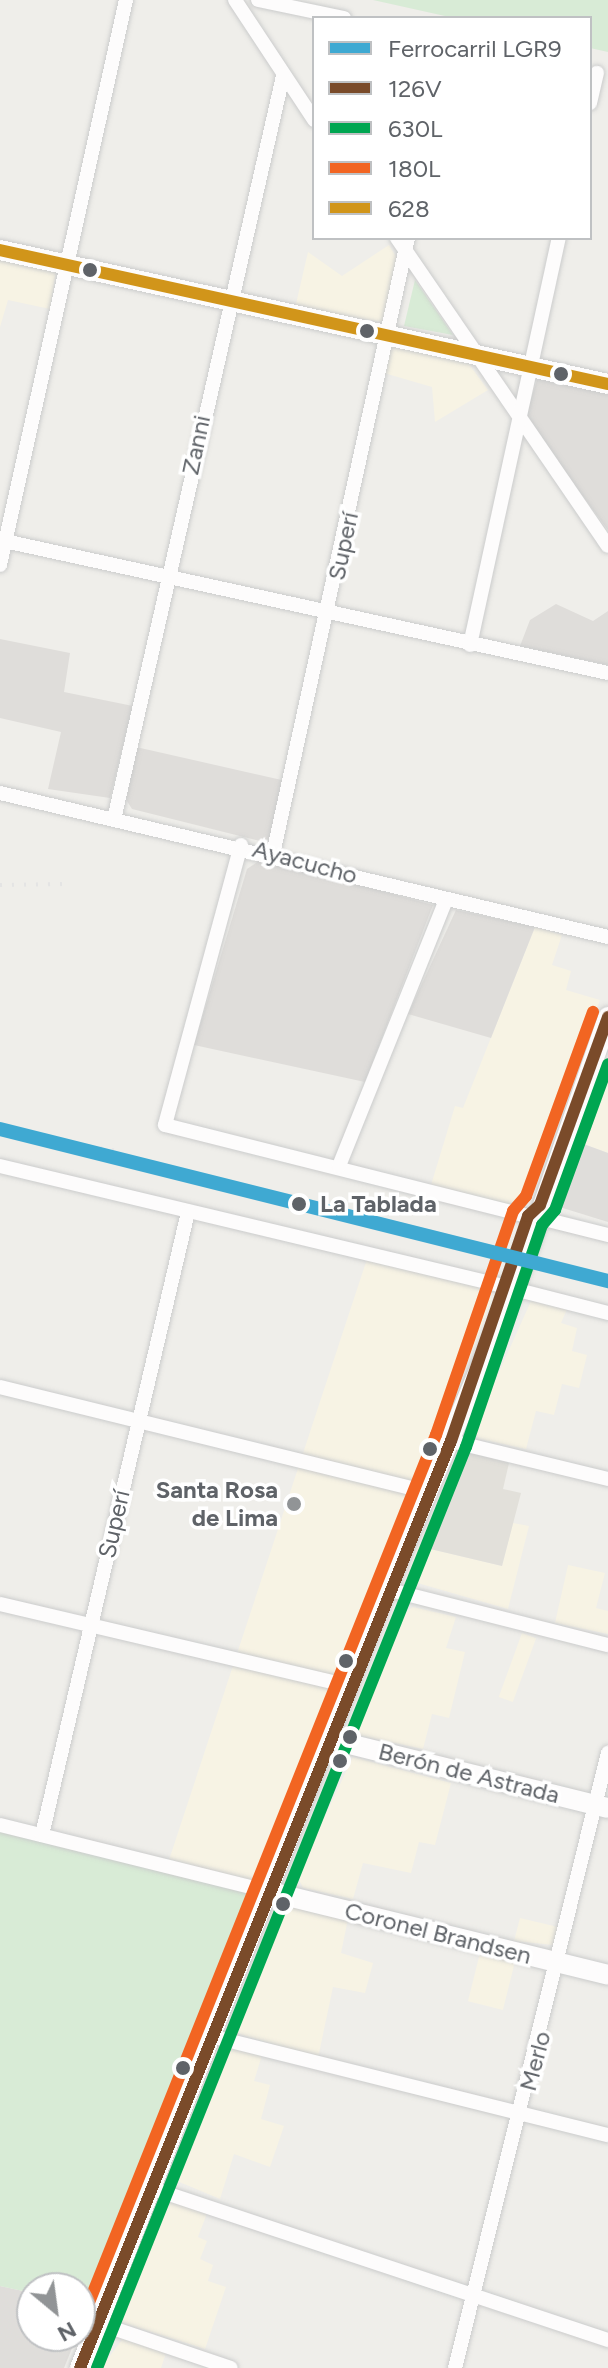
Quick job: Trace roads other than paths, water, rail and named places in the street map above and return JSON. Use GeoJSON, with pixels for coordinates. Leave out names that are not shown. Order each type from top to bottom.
{"type":"FeatureCollection","features":[{"type":"Feature","properties":{"kind":"main road"},"geometry":{"type":"LineString","coordinates":[[0,250],[608,384]]}},
{"type":"Feature","properties":{"kind":"main road"},"geometry":{"type":"LineString","coordinates":[[80,2368],[386,1589],[451,1441],[608,1017]]}},
{"type":"Feature","properties":{"kind":"main road","name":"Berón de Astrada"},"geometry":{"type":"LineString","coordinates":[[329,1739],[602,1806]]}},
{"type":"Feature","properties":{"kind":"main road","name":"Coronel Brandsen"},"geometry":{"type":"LineString","coordinates":[[267,1891],[608,1975]]}},
{"type":"Feature","properties":{"kind":"street"},"geometry":{"type":"LineString","coordinates":[[0,565],[3,540],[126,0]]}},
{"type":"Feature","properties":{"kind":"street"},"geometry":{"type":"LineString","coordinates":[[235,0],[312,117]]}},
{"type":"Feature","properties":{"kind":"street"},"geometry":{"type":"LineString","coordinates":[[258,0],[334,16]]}},
{"type":"Feature","properties":{"kind":"street"},"geometry":{"type":"LineString","coordinates":[[592,96],[598,74]]}},
{"type":"Feature","properties":{"kind":"street","name":"Zanni"},"geometry":{"type":"LineString","coordinates":[[115,815],[227,300],[283,76]]}},
{"type":"Feature","properties":{"kind":"street"},"geometry":{"type":"LineString","coordinates":[[470,645],[559,240]]}},
{"type":"Feature","properties":{"kind":"street"},"geometry":{"type":"LineString","coordinates":[[404,242],[519,421],[608,546]]}},
{"type":"Feature","properties":{"kind":"street","name":"Superí"},"geometry":{"type":"LineString","coordinates":[[273,854],[329,613],[404,242]]}},
{"type":"Feature","properties":{"kind":"street"},"geometry":{"type":"LineString","coordinates":[[3,540],[608,673]]}},
{"type":"Feature","properties":{"kind":"street","name":"Ayacucho"},"geometry":{"type":"LineString","coordinates":[[0,793],[115,815],[446,900],[608,937]]}},
{"type":"Feature","properties":{"kind":"street"},"geometry":{"type":"LineString","coordinates":[[241,845],[165,1116],[172,1131],[339,1166],[536,1213],[608,1235]]}},
{"type":"Feature","properties":{"kind":"street"},"geometry":{"type":"LineString","coordinates":[[339,1166],[446,900]]}},
{"type":"Feature","properties":{"kind":"street"},"geometry":{"type":"LineString","coordinates":[[0,1166],[507,1293],[608,1313]]}},
{"type":"Feature","properties":{"kind":"street","name":"Superí"},"geometry":{"type":"LineString","coordinates":[[42,1835],[188,1212]]}},
{"type":"Feature","properties":{"kind":"street"},"geometry":{"type":"LineString","coordinates":[[0,1387],[430,1493]]}},
{"type":"Feature","properties":{"kind":"street"},"geometry":{"type":"LineString","coordinates":[[451,1441],[608,1479]]}},
{"type":"Feature","properties":{"kind":"street"},"geometry":{"type":"LineString","coordinates":[[386,1589],[608,1645]]}},
{"type":"Feature","properties":{"kind":"street"},"geometry":{"type":"LineString","coordinates":[[0,1604],[350,1686]]}},
{"type":"Feature","properties":{"kind":"street","name":"Merlo"},"geometry":{"type":"LineString","coordinates":[[455,2368],[477,2297],[521,2113],[602,1806],[608,1753]]}},
{"type":"Feature","properties":{"kind":"street"},"geometry":{"type":"LineString","coordinates":[[0,1825],[267,1891]]}},
{"type":"Feature","properties":{"kind":"street"},"geometry":{"type":"LineString","coordinates":[[210,2036],[608,2135]]}},
{"type":"Feature","properties":{"kind":"street"},"geometry":{"type":"LineString","coordinates":[[151,2188],[608,2340]]}},
{"type":"Feature","properties":{"kind":"street"},"geometry":{"type":"LineString","coordinates":[[98,2323],[231,2368]]}},
{"type":"Feature","properties":{"kind":"railway"},"geometry":{"type":"LineString","coordinates":[[0,885],[67,884]]}},
{"type":"Feature","properties":{"kind":"railway"},"geometry":{"type":"LineString","coordinates":[[29,1136],[123,1152]]}},
{"type":"Feature","properties":{"kind":"rail line","name":"LGR9"},"geometry":{"type":"LineString","coordinates":[[0,1129],[608,1281]]}},
{"type":"Feature","properties":{"kind":"place","name":"La Tablada"},"geometry":{"type":"Point","coordinates":[299,1204]}},
{"type":"Feature","properties":{"kind":"place","name":"Santa Rosa de Lima"},"geometry":{"type":"Point","coordinates":[294,1504]}}]}
